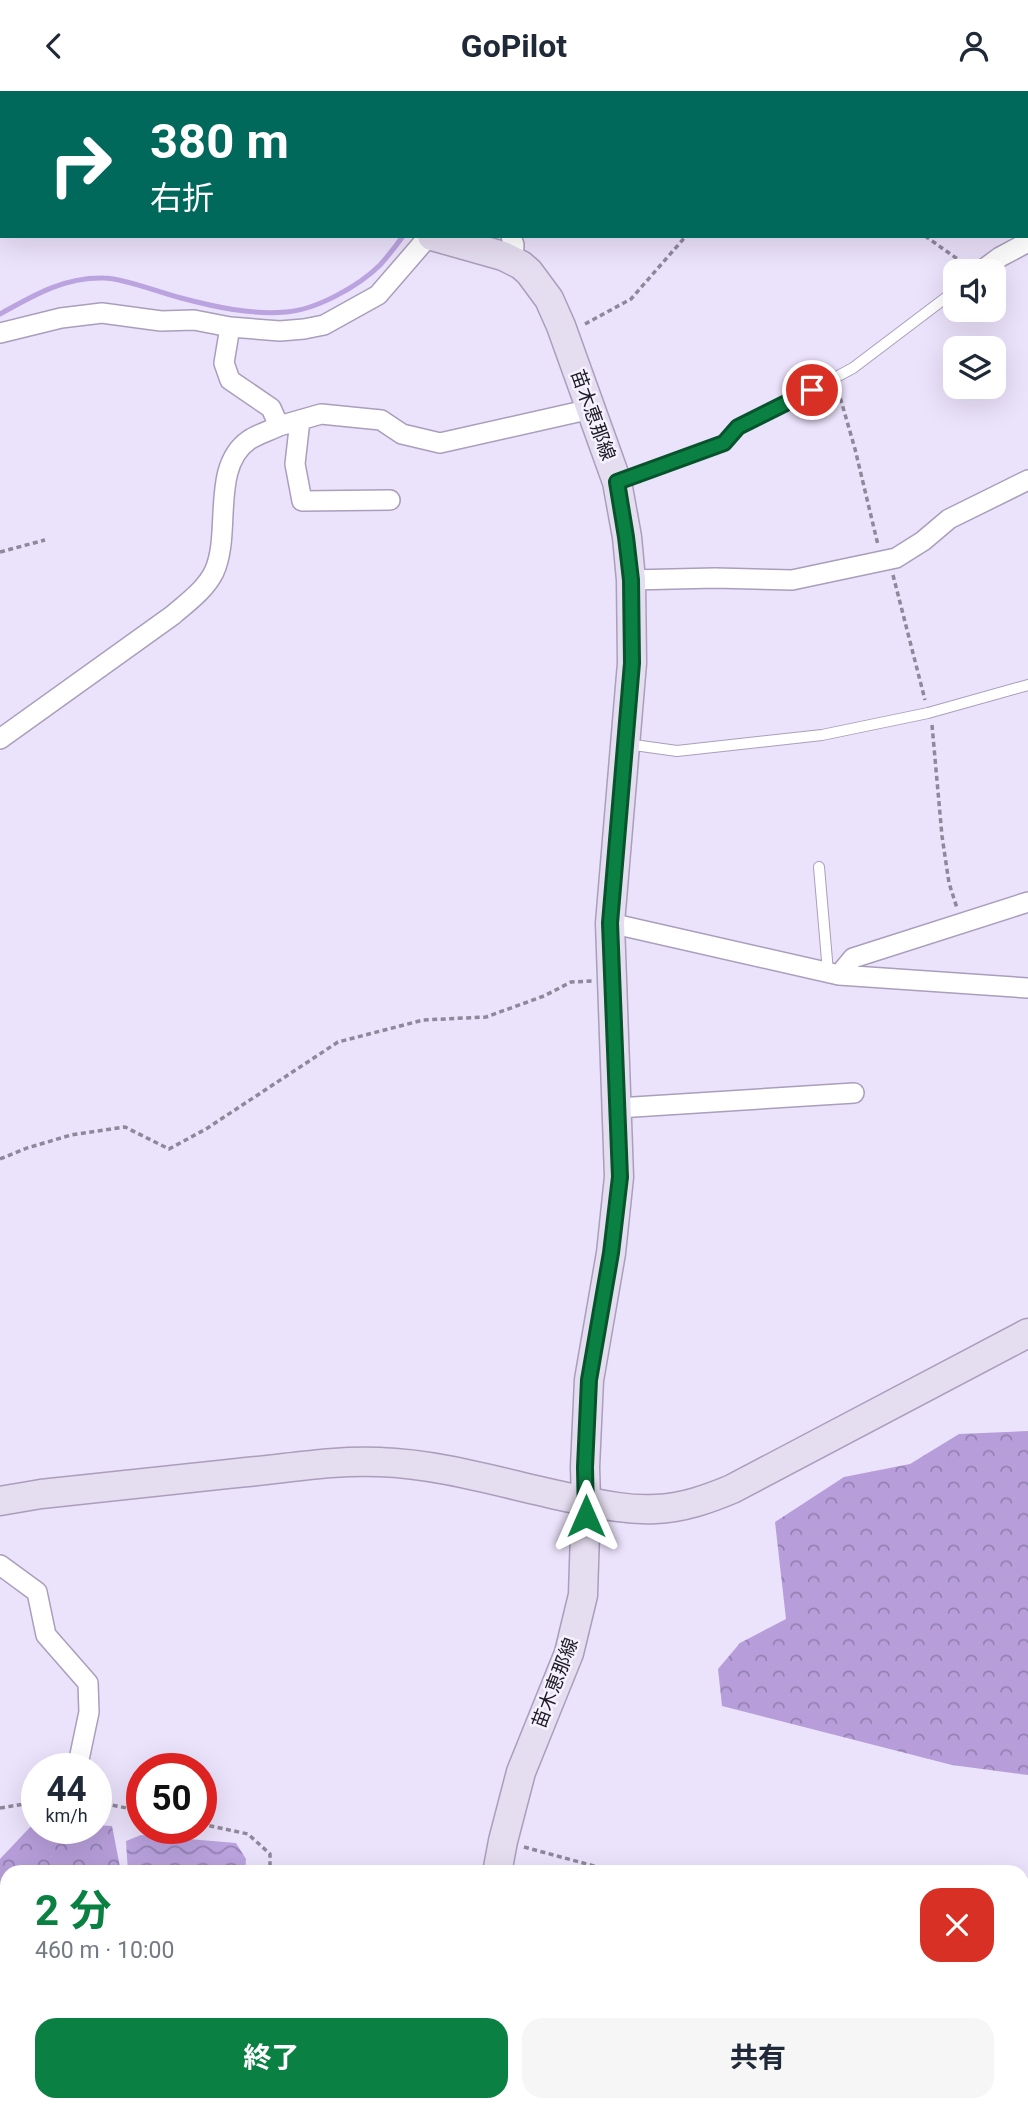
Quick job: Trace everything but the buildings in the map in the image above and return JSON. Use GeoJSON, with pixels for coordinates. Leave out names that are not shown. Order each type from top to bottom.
{"type":"FeatureCollection","features":[{"type":"Feature","properties":{"kind":"main road","name":"苗木恵那線"},"geometry":{"type":"LineString","coordinates":[[438,238],[503,256],[512,248],[549,299],[565,335],[617,482],[631,580],[632,663],[610,923],[620,1177],[611,1253],[589,1380],[583,1595],[574,1638],[521,1772],[499,1865]]}},
{"type":"Feature","properties":{"kind":"main road"},"geometry":{"type":"LineString","coordinates":[[0,1501],[41,1494],[314,1465],[375,1462],[445,1469],[586,1501],[629,1509],[656,1510],[705,1500],[732,1489],[1028,1333]]}},
{"type":"Feature","properties":{"kind":"street"},"geometry":{"type":"LineString","coordinates":[[0,333],[61,318],[102,313],[161,321],[194,320],[230,327],[280,331],[324,325],[378,295],[429,238]]}},
{"type":"Feature","properties":{"kind":"street"},"geometry":{"type":"LineString","coordinates":[[996,259],[1028,242]]}},
{"type":"Feature","properties":{"kind":"street"},"geometry":{"type":"LineString","coordinates":[[230,327],[224,363],[230,380],[271,408],[279,426]]}},
{"type":"Feature","properties":{"kind":"street"},"geometry":{"type":"LineString","coordinates":[[0,739],[173,615],[199,593],[214,571],[220,548],[228,469],[249,440],[279,426],[321,414],[382,420],[402,434],[440,443],[591,409]]}},
{"type":"Feature","properties":{"kind":"street"},"geometry":{"type":"LineString","coordinates":[[300,420],[295,464],[302,501],[390,500]]}},
{"type":"Feature","properties":{"kind":"street"},"geometry":{"type":"LineString","coordinates":[[631,580],[792,580],[885,561],[896,558],[923,541],[949,519],[1028,480]]}},
{"type":"Feature","properties":{"kind":"street"},"geometry":{"type":"LineString","coordinates":[[833,974],[853,958],[1028,902]]}},
{"type":"Feature","properties":{"kind":"street"},"geometry":{"type":"LineString","coordinates":[[610,923],[833,974],[1028,988]]}},
{"type":"Feature","properties":{"kind":"street"},"geometry":{"type":"LineString","coordinates":[[618,1108],[854,1093]]}},
{"type":"Feature","properties":{"kind":"street"},"geometry":{"type":"LineString","coordinates":[[0,1565],[37,1592],[46,1635],[88,1683],[89,1712],[80,1753]]}},
{"type":"Feature","properties":{"kind":"lane"},"geometry":{"type":"LineString","coordinates":[[617,482],[724,443],[738,427],[853,368],[943,300]]}},
{"type":"Feature","properties":{"kind":"lane"},"geometry":{"type":"LineString","coordinates":[[626,744],[677,751],[822,735],[929,713],[1028,685]]}},
{"type":"Feature","properties":{"kind":"lane"},"geometry":{"type":"LineString","coordinates":[[819,867],[833,974]]}},
{"type":"Feature","properties":{"kind":"path"},"geometry":{"type":"LineString","coordinates":[[565,335],[631,299],[684,238]]}},
{"type":"Feature","properties":{"kind":"path"},"geometry":{"type":"LineString","coordinates":[[928,238],[960,259]]}},
{"type":"Feature","properties":{"kind":"path"},"geometry":{"type":"LineString","coordinates":[[834,378],[929,713],[942,836],[950,883],[961,923]]}},
{"type":"Feature","properties":{"kind":"path"},"geometry":{"type":"LineString","coordinates":[[0,552],[45,540]]}},
{"type":"Feature","properties":{"kind":"path"},"geometry":{"type":"LineString","coordinates":[[0,1159],[71,1135],[125,1127],[169,1149],[206,1129],[338,1042],[423,1020],[486,1017],[544,996],[571,982],[612,981]]}},
{"type":"Feature","properties":{"kind":"path"},"geometry":{"type":"LineString","coordinates":[[0,1808],[21,1805]]}},
{"type":"Feature","properties":{"kind":"path"},"geometry":{"type":"LineString","coordinates":[[217,1827],[248,1834],[270,1854],[270,1865]]}},
{"type":"Feature","properties":{"kind":"path"},"geometry":{"type":"LineString","coordinates":[[503,1841],[592,1865]]}},
{"type":"Feature","properties":{"kind":"green space"},"geometry":{"type":"Polygon","coordinates":[[[1028,1431],[1028,1775],[952,1765],[722,1706],[718,1669],[740,1643],[786,1619],[775,1522],[844,1477],[910,1464],[959,1434],[1028,1431]]]}},
{"type":"Feature","properties":{"kind":"green space"},"geometry":{"type":"Polygon","coordinates":[[[112,1826],[120,1865],[0,1865],[0,1859],[21,1837],[21,1844],[112,1844],[112,1826]]]}},
{"type":"Feature","properties":{"kind":"water"},"geometry":{"type":"Polygon","coordinates":[[[236,1843],[246,1859],[246,1865],[128,1865],[126,1844],[236,1843]]]}},
{"type":"Feature","properties":{"kind":"waterway"},"geometry":{"type":"LineString","coordinates":[[0,314],[37,294],[62,284],[89,278],[121,280],[181,298],[233,309],[273,313],[298,310],[323,302],[361,281],[380,265],[402,238]]}},
{"type":"Feature","properties":{"kind":"route"},"geometry":{"type":"LineString","coordinates":[[586,1516],[589,1380],[611,1253],[620,1177],[610,923],[632,663],[631,580],[617,482],[724,443],[738,427],[812,390]]}}]}
